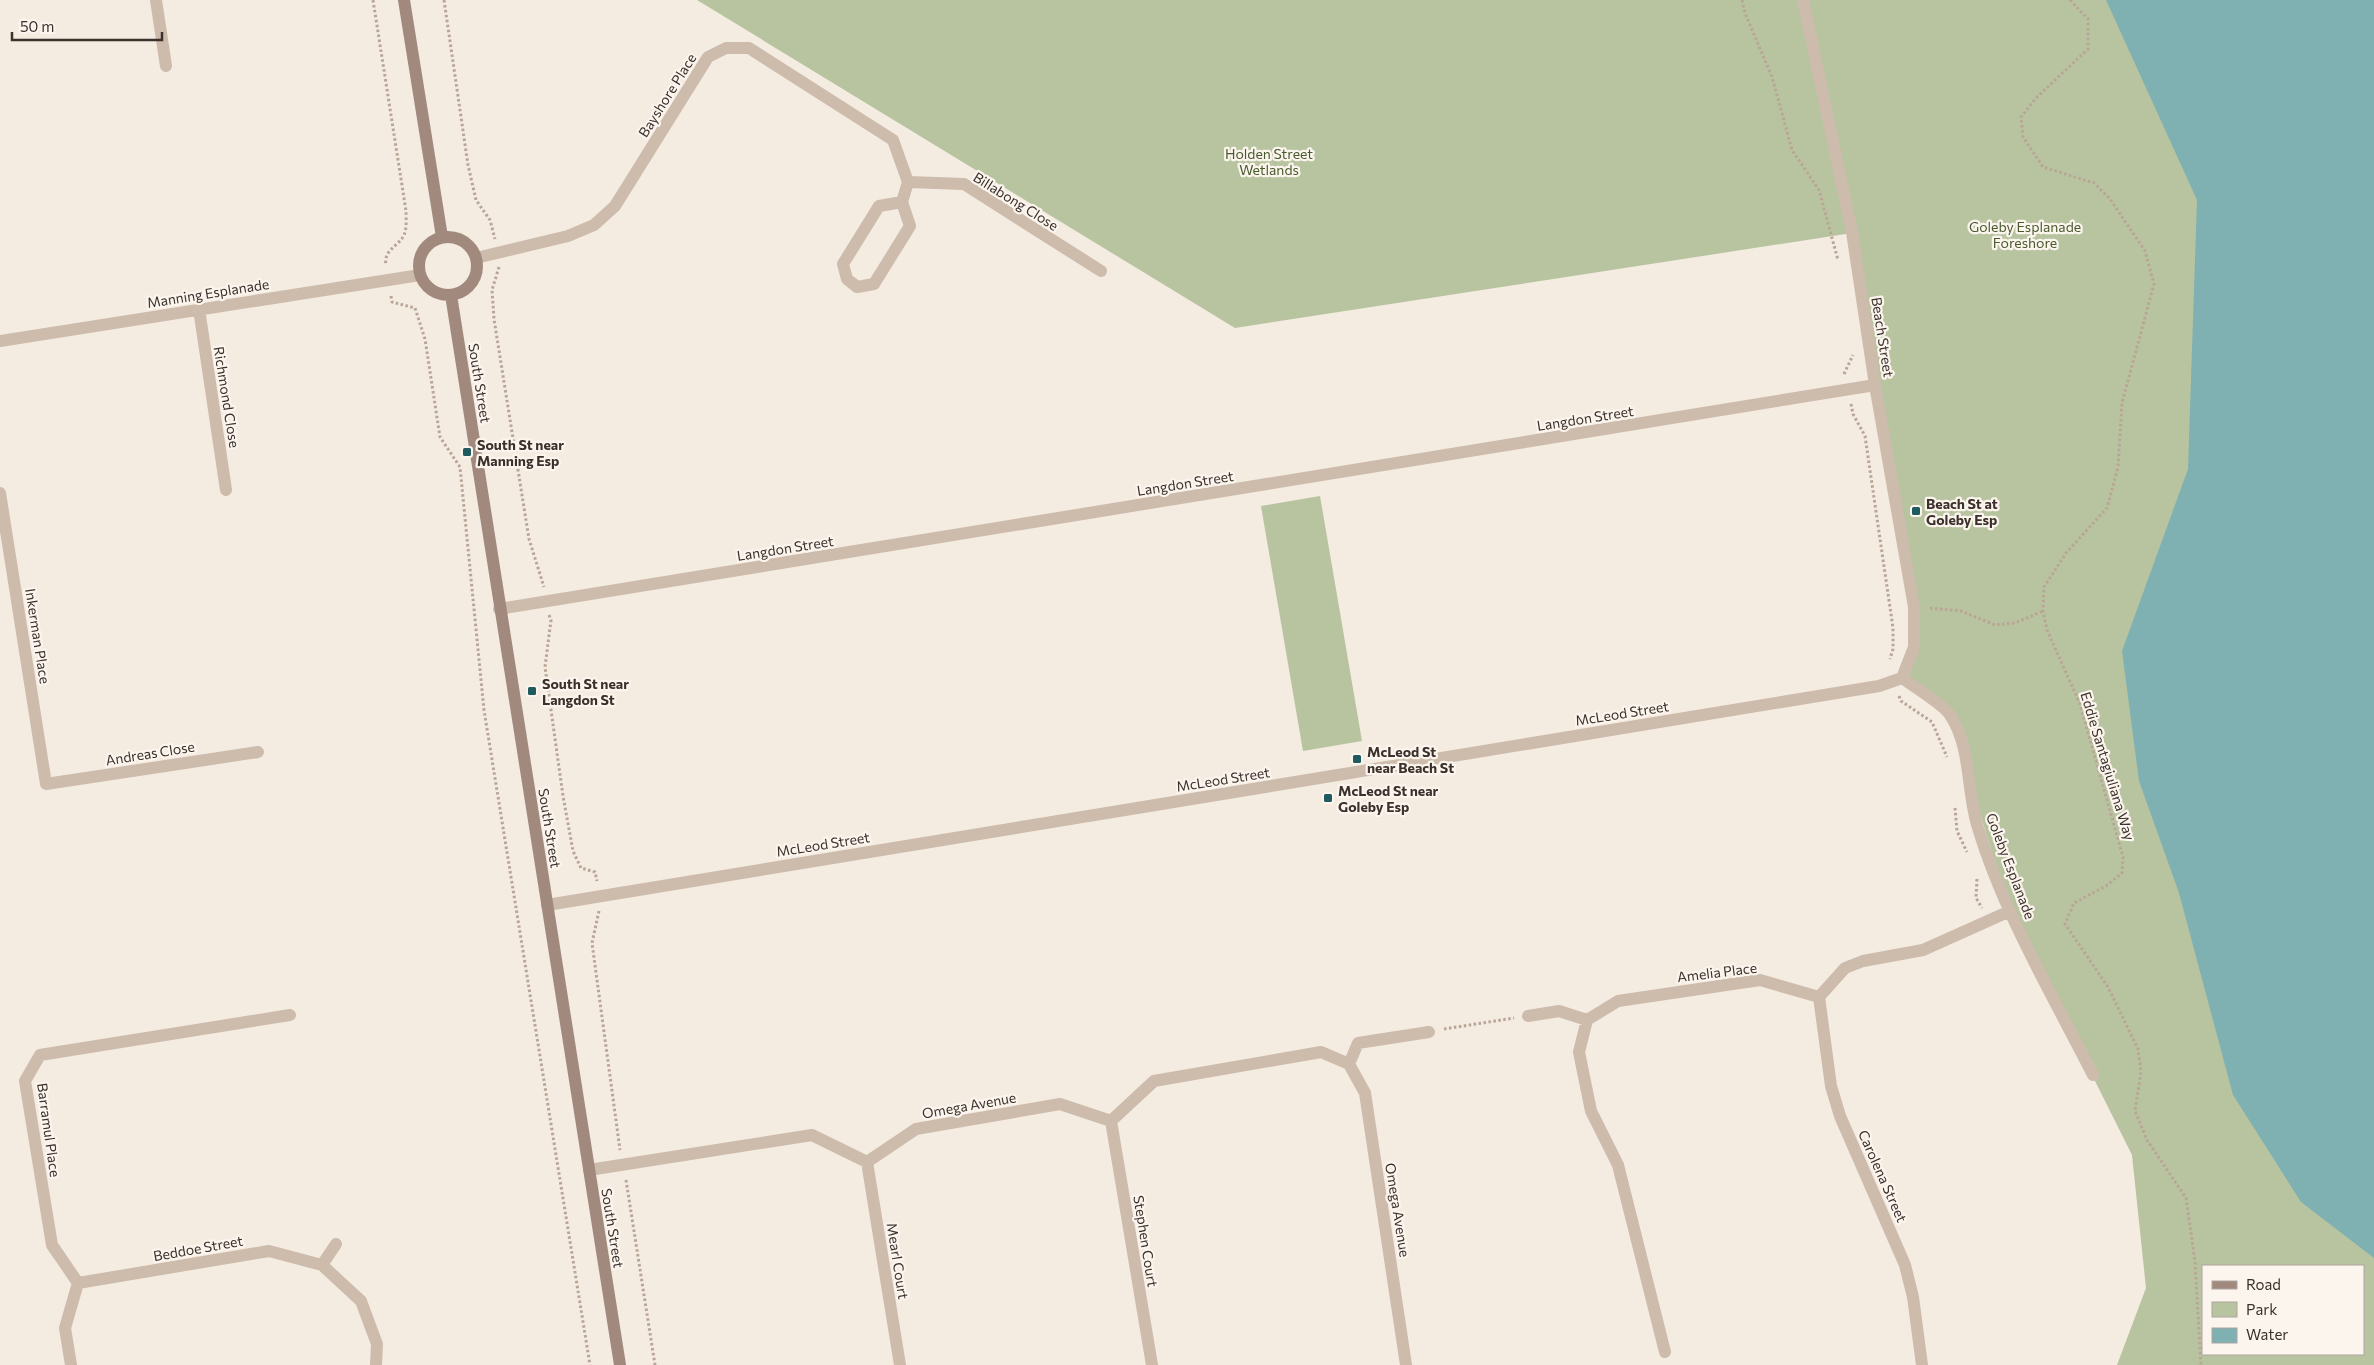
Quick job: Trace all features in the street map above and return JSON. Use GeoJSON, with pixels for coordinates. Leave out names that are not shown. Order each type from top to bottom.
{"type":"FeatureCollection","features":[{"type":"Feature","properties":{"kind":"street"},"geometry":{"type":"LineString","coordinates":[[156,0],[166,66]]}},
{"type":"Feature","properties":{"kind":"street"},"geometry":{"type":"LineString","coordinates":[[404,0],[442,237]]}},
{"type":"Feature","properties":{"kind":"street","name":"Beach Street"},"geometry":{"type":"LineString","coordinates":[[1803,0],[1852,232],[1875,385],[1914,607],[1914,647],[1898,680]]}},
{"type":"Feature","properties":{"kind":"street","name":"Bayshore Place"},"geometry":{"type":"LineString","coordinates":[[476,258],[568,236],[594,225],[615,206],[708,57],[726,48],[749,48],[893,140],[908,182]]}},
{"type":"Feature","properties":{"kind":"street"},"geometry":{"type":"LineString","coordinates":[[902,202],[879,206],[843,264],[847,279],[857,287],[874,284],[910,226],[902,202],[908,182]]}},
{"type":"Feature","properties":{"kind":"street","name":"Billabong Close"},"geometry":{"type":"LineString","coordinates":[[908,182],[964,184],[1101,271]]}},
{"type":"Feature","properties":{"kind":"street"},"geometry":{"type":"LineString","coordinates":[[442,237],[462,240],[470,246],[476,258],[477,268],[469,286],[451,295],[440,294],[430,290],[420,275],[418,265],[422,251],[429,244],[442,237]]}},
{"type":"Feature","properties":{"kind":"street","name":"Manning Esplanade"},"geometry":{"type":"LineString","coordinates":[[0,341],[420,275]]}},
{"type":"Feature","properties":{"kind":"street","name":"South Street"},"geometry":{"type":"LineString","coordinates":[[451,295],[499,610],[620,1365]]}},
{"type":"Feature","properties":{"kind":"street","name":"Richmond Close"},"geometry":{"type":"LineString","coordinates":[[198,309],[226,490]]}},
{"type":"Feature","properties":{"kind":"street","name":"Langdon Street"},"geometry":{"type":"LineString","coordinates":[[499,610],[1875,385]]}},
{"type":"Feature","properties":{"kind":"street","name":"Inkerman Place"},"geometry":{"type":"LineString","coordinates":[[0,493],[46,784]]}},
{"type":"Feature","properties":{"kind":"street","name":"McLeod Street"},"geometry":{"type":"LineString","coordinates":[[547,905],[1879,686],[1898,680]]}},
{"type":"Feature","properties":{"kind":"street","name":"Goleby Esplanade"},"geometry":{"type":"LineString","coordinates":[[1898,680],[1949,713],[1962,738],[1972,803],[1978,828],[2010,910],[2093,1075]]}},
{"type":"Feature","properties":{"kind":"street","name":"Andreas Close"},"geometry":{"type":"LineString","coordinates":[[46,784],[258,752]]}},
{"type":"Feature","properties":{"kind":"street"},"geometry":{"type":"LineString","coordinates":[[1819,998],[1845,968],[1863,961],[1923,950],[2010,910]]}},
{"type":"Feature","properties":{"kind":"street","name":"Amelia Place"},"geometry":{"type":"LineString","coordinates":[[1587,1020],[1618,1001],[1760,980],[1819,998]]}},
{"type":"Feature","properties":{"kind":"street","name":"Carolena Street"},"geometry":{"type":"LineString","coordinates":[[1819,998],[1831,1086],[1840,1116],[1905,1264],[1913,1297],[1922,1365]]}},
{"type":"Feature","properties":{"kind":"street"},"geometry":{"type":"LineString","coordinates":[[1528,1016],[1559,1011],[1587,1020],[1579,1052],[1591,1111],[1618,1165],[1665,1352]]}},
{"type":"Feature","properties":{"kind":"street","name":"Barramul Place"},"geometry":{"type":"LineString","coordinates":[[78,1283],[52,1245],[25,1081],[40,1055],[290,1015]]}},
{"type":"Feature","properties":{"kind":"street"},"geometry":{"type":"LineString","coordinates":[[1111,1121],[1154,1081],[1321,1052],[1349,1064],[1358,1043],[1429,1032]]}},
{"type":"Feature","properties":{"kind":"street","name":"Omega Avenue"},"geometry":{"type":"LineString","coordinates":[[1349,1064],[1365,1093],[1406,1365]]}},
{"type":"Feature","properties":{"kind":"street","name":"Omega Avenue"},"geometry":{"type":"LineString","coordinates":[[867,1162],[916,1129],[1060,1104],[1111,1121]]}},
{"type":"Feature","properties":{"kind":"street","name":"Stephen Court"},"geometry":{"type":"LineString","coordinates":[[1111,1121],[1152,1365]]}},
{"type":"Feature","properties":{"kind":"street"},"geometry":{"type":"LineString","coordinates":[[589,1170],[812,1135],[867,1162]]}},
{"type":"Feature","properties":{"kind":"street","name":"Mearl Court"},"geometry":{"type":"LineString","coordinates":[[867,1162],[900,1365]]}},
{"type":"Feature","properties":{"kind":"street"},"geometry":{"type":"LineString","coordinates":[[322,1265],[336,1244]]}},
{"type":"Feature","properties":{"kind":"street","name":"Beddoe Street"},"geometry":{"type":"LineString","coordinates":[[78,1283],[269,1251],[322,1265],[360,1301],[377,1344],[376,1365]]}},
{"type":"Feature","properties":{"kind":"street"},"geometry":{"type":"LineString","coordinates":[[72,1365],[65,1328],[78,1283]]}},
{"type":"Feature","properties":{"kind":"path"},"geometry":{"type":"LineString","coordinates":[[373,0],[406,211],[404,235],[389,252],[385,260],[388,280],[392,302],[415,308],[425,339],[440,437],[460,466],[484,710],[590,1365]]}},
{"type":"Feature","properties":{"kind":"path"},"geometry":{"type":"LineString","coordinates":[[444,0],[468,165],[476,200],[490,220],[499,252],[499,270],[492,290],[494,319],[529,539],[544,586],[551,620],[545,666],[573,851],[581,868],[595,872],[601,896],[592,943],[622,1165],[631,1207],[637,1257],[656,1365]]}},
{"type":"Feature","properties":{"kind":"path"},"geometry":{"type":"LineString","coordinates":[[1742,0],[1745,13],[1772,77],[1792,150],[1818,190],[1841,267]]}},
{"type":"Feature","properties":{"kind":"path","name":"Eddie Santagiuliana Way"},"geometry":{"type":"LineString","coordinates":[[2070,0],[2088,19],[2088,49],[2036,98],[2021,117],[2023,137],[2043,167],[2094,183],[2110,199],[2145,251],[2154,284],[2122,403],[2118,467],[2107,508],[2066,553],[2044,587],[2043,611],[2047,630],[2080,704],[2123,857],[2122,873],[2106,886],[2074,903],[2065,924],[2108,987],[2138,1049],[2141,1072],[2135,1111],[2147,1140],[2186,1198],[2195,1262],[2201,1365]]}},
{"type":"Feature","properties":{"kind":"path"},"geometry":{"type":"LineString","coordinates":[[1852,346],[1853,355],[1844,371],[1853,414],[1866,436],[1893,628],[1893,649],[1888,666],[1898,680],[1901,701],[1932,722],[1948,757],[1949,766]]}},
{"type":"Feature","properties":{"kind":"path"},"geometry":{"type":"LineString","coordinates":[[1914,607],[1961,611],[1995,625],[2015,623],[2043,611]]}},
{"type":"Feature","properties":{"kind":"path"},"geometry":{"type":"LineString","coordinates":[[1955,806],[1957,831],[1970,858]]}},
{"type":"Feature","properties":{"kind":"path"},"geometry":{"type":"LineString","coordinates":[[1975,873],[1978,881],[1976,898],[1989,920]]}},
{"type":"Feature","properties":{"kind":"path"},"geometry":{"type":"LineString","coordinates":[[1429,1032],[1528,1016]]}},
{"type":"Feature","properties":{"kind":"green space"},"geometry":{"type":"Polygon","coordinates":[[[697,0],[2374,0],[2374,1365],[2117,1365],[2146,1288],[2132,1155],[2010,911],[1949,713],[1902,678],[1914,647],[1914,607],[1852,233],[1235,328],[697,0]]]}},
{"type":"Feature","properties":{"kind":"green space"},"geometry":{"type":"Polygon","coordinates":[[[1320,496],[1362,741],[1303,751],[1261,506],[1320,496]]]}},
{"type":"Feature","properties":{"kind":"water"},"geometry":{"type":"Polygon","coordinates":[[[2106,0],[2374,0],[2374,1258],[2301,1202],[2233,1095],[2179,893],[2139,781],[2122,651],[2188,469],[2197,200],[2106,0]]]}},
{"type":"Feature","properties":{"kind":"place","name":"South St near Manning Esp"},"geometry":{"type":"Point","coordinates":[467,452]}},
{"type":"Feature","properties":{"kind":"place","name":"Beach St at Goleby Esp"},"geometry":{"type":"Point","coordinates":[1916,511]}},
{"type":"Feature","properties":{"kind":"place","name":"South St near Langdon St"},"geometry":{"type":"Point","coordinates":[532,691]}},
{"type":"Feature","properties":{"kind":"place","name":"McLeod St near Beach St"},"geometry":{"type":"Point","coordinates":[1357,759]}},
{"type":"Feature","properties":{"kind":"place","name":"McLeod St near Goleby Esp"},"geometry":{"type":"Point","coordinates":[1328,798]}},
{"type":"Feature","properties":{"kind":"park label","name":"Holden Street Wetlands"},"geometry":{"type":"Point","coordinates":[1269,162]}},
{"type":"Feature","properties":{"kind":"park label","name":"Goleby Esplanade Foreshore"},"geometry":{"type":"Point","coordinates":[2025,234]}}]}
